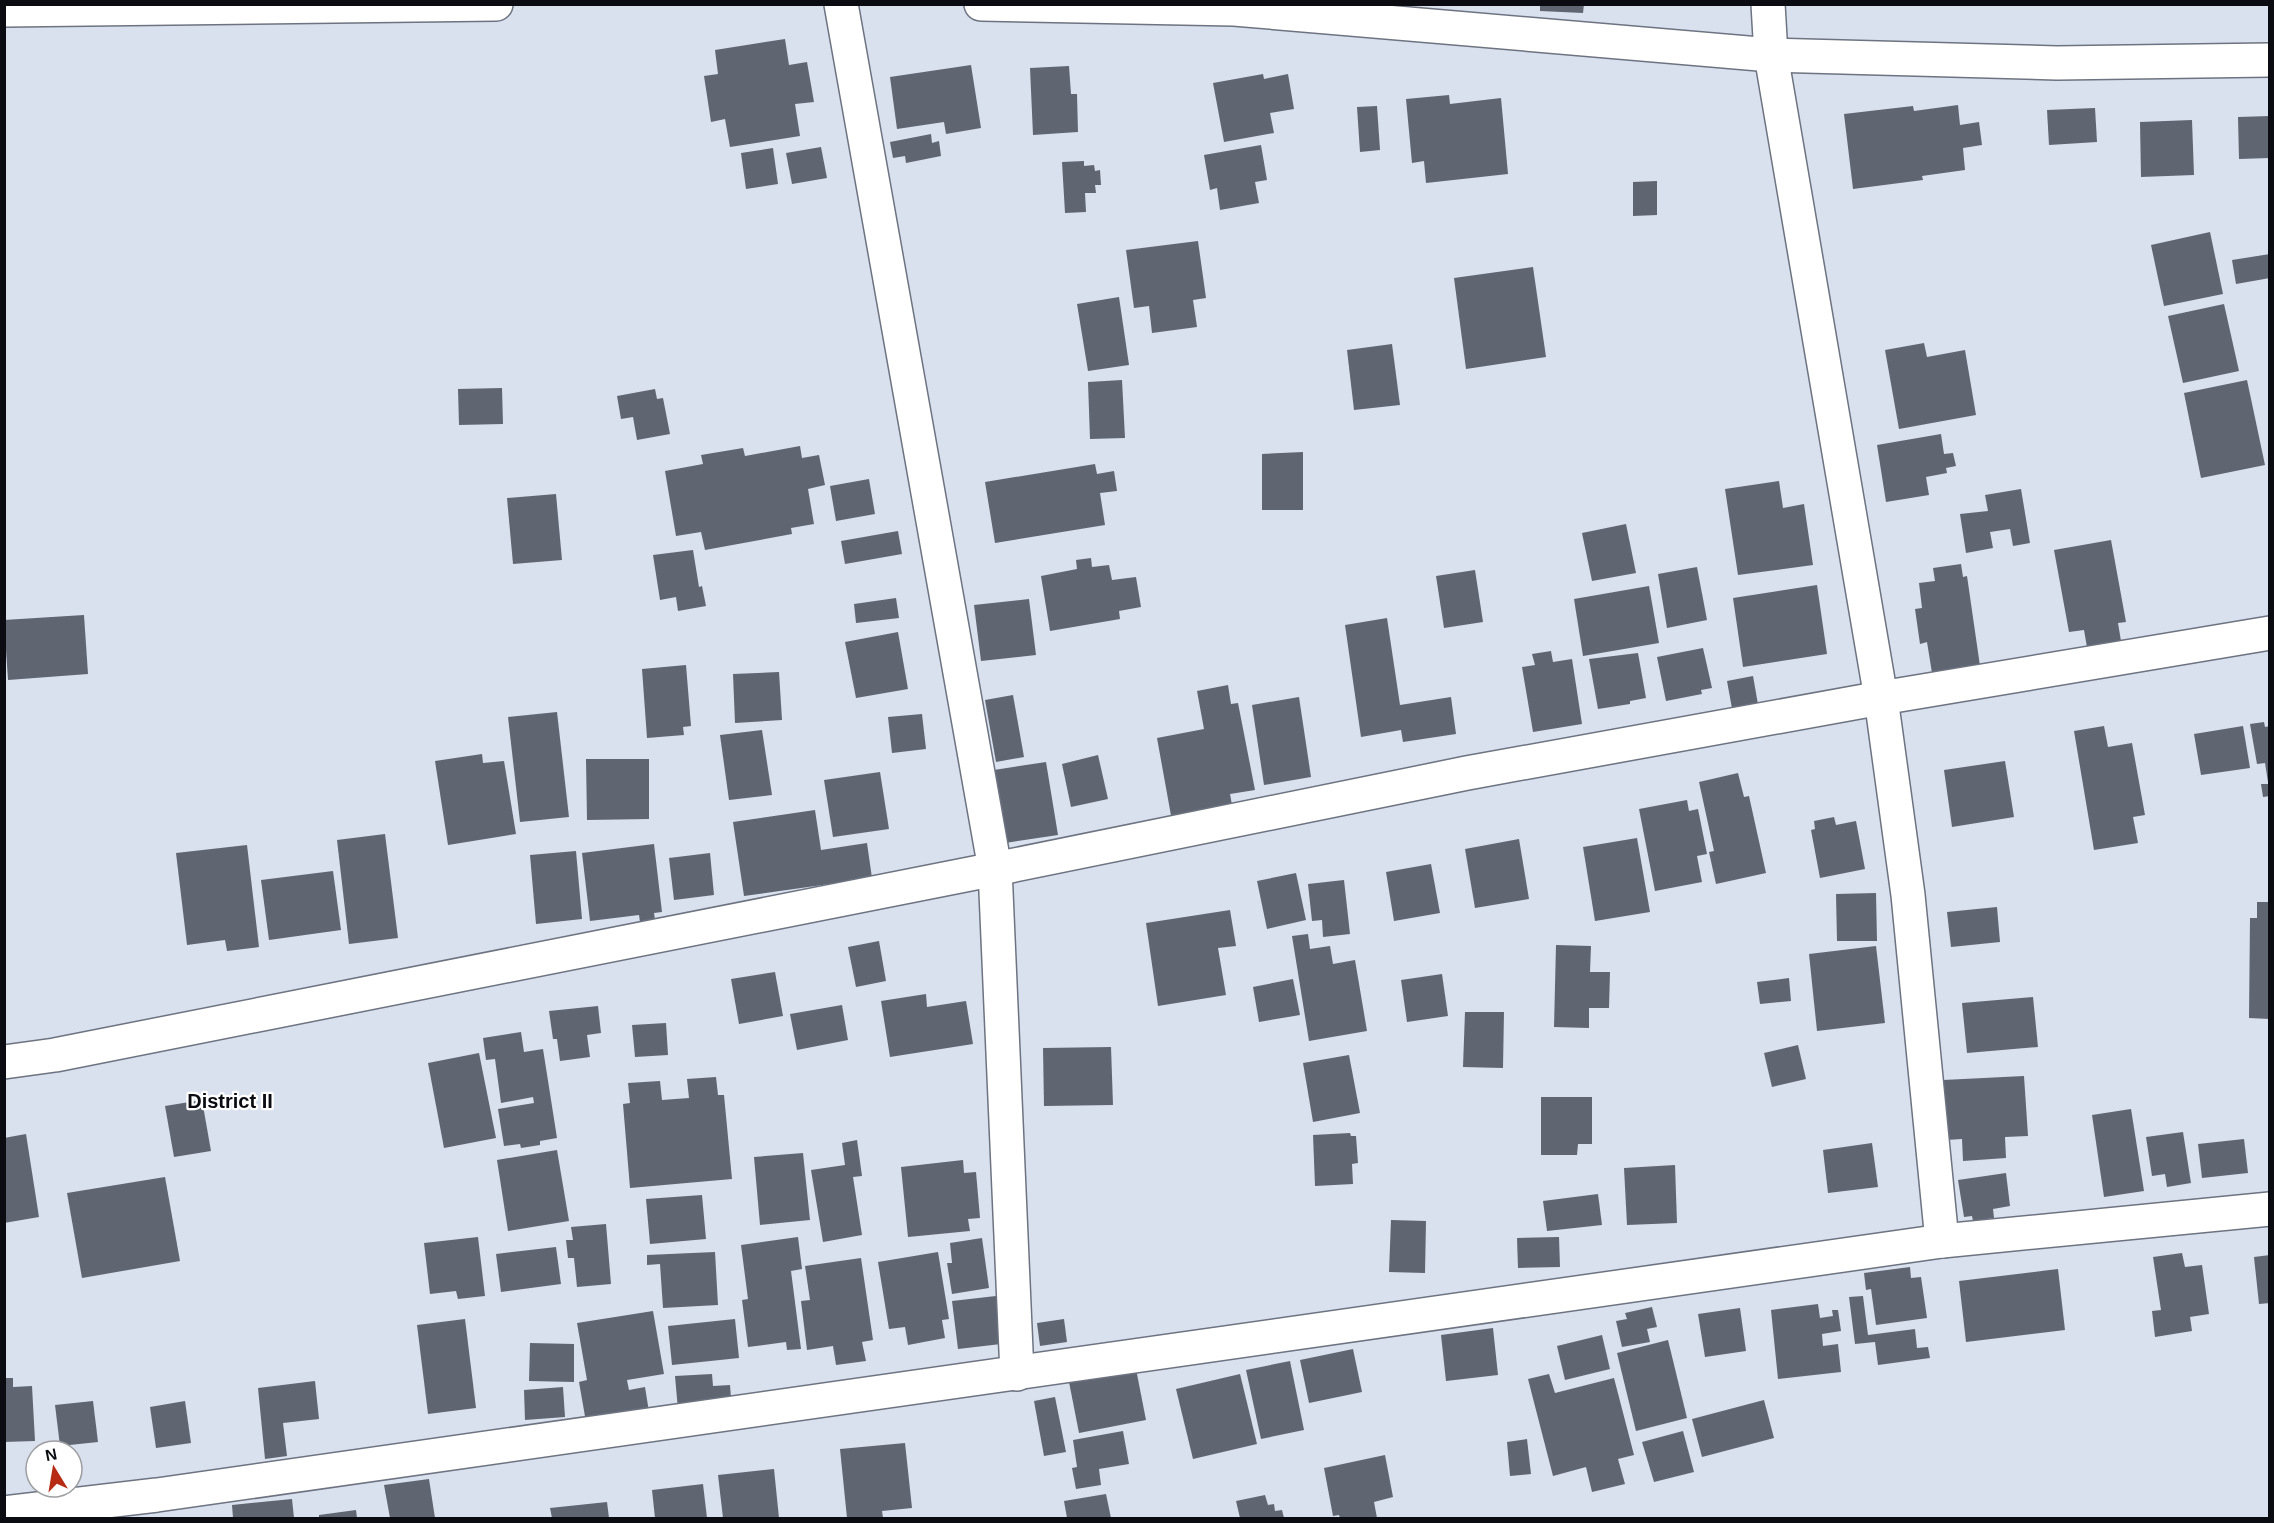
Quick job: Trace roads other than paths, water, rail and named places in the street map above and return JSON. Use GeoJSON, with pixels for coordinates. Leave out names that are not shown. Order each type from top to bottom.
{"type":"FeatureCollection","features":[{"type":"Feature","properties":{"kind":"street"},"geometry":{"type":"LineString","coordinates":[[4,10],[496,4]]}},
{"type":"Feature","properties":{"kind":"street"},"geometry":{"type":"LineString","coordinates":[[841,4],[995,869],[1017,1374]]}},
{"type":"Feature","properties":{"kind":"street"},"geometry":{"type":"LineString","coordinates":[[981,4],[1234,9],[1772,55],[2057,63],[2270,60]]}},
{"type":"Feature","properties":{"kind":"street"},"geometry":{"type":"LineString","coordinates":[[1767,4],[1772,55],[1881,698],[1908,895],[1942,1241]]}},
{"type":"Feature","properties":{"kind":"street"},"geometry":{"type":"LineString","coordinates":[[4,1062],[78,1050],[995,869],[1467,773],[1881,698],[2270,633]]}},
{"type":"Feature","properties":{"kind":"street"},"geometry":{"type":"LineString","coordinates":[[4,1512],[155,1507],[1017,1374],[1942,1241],[2270,1209]]}},
{"type":"Feature","properties":{"kind":"district","name":"District II"},"geometry":{"type":"Point","coordinates":[230,1101]}}]}
